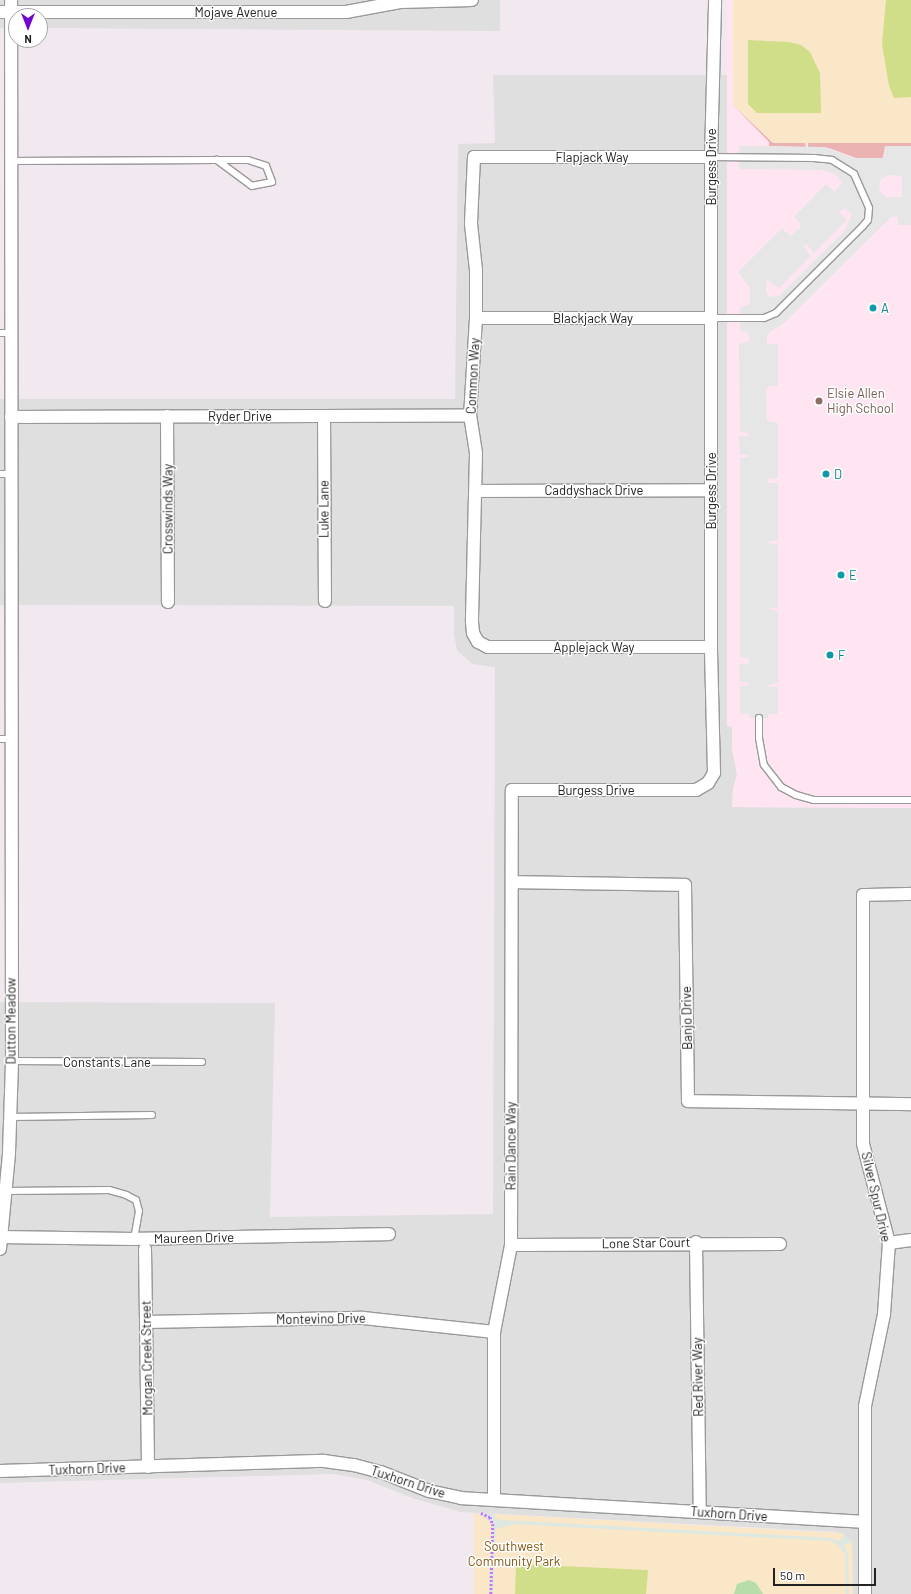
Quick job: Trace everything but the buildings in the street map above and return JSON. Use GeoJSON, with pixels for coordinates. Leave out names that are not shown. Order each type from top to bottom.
{"type":"FeatureCollection","features":[{"type":"Feature","properties":{"kind":"street","name":"Mojave Avenue"},"geometry":{"type":"LineString","coordinates":[[7,8],[121,6],[346,12],[372,4],[472,0]]}},
{"type":"Feature","properties":{"kind":"street","name":"Burgess Drive"},"geometry":{"type":"LineString","coordinates":[[512,790],[696,790],[708,783],[714,773],[715,764],[711,647],[711,157],[715,0]]}},
{"type":"Feature","properties":{"kind":"street","name":"Dutton Meadow"},"geometry":{"type":"LineString","coordinates":[[0,1241],[6,1191],[11,1117],[12,1061],[5,901],[5,474],[11,417],[5,333],[5,259],[10,161],[7,8]]}},
{"type":"Feature","properties":{"kind":"street","name":"Flapjack Way"},"geometry":{"type":"LineString","coordinates":[[474,157],[711,157]]}},
{"type":"Feature","properties":{"kind":"street","name":"Common Way"},"geometry":{"type":"LineString","coordinates":[[474,157],[471,224],[476,270],[476,318],[470,415],[476,454],[472,622],[473,633],[478,642]]}},
{"type":"Feature","properties":{"kind":"street","name":"Blackjack Way"},"geometry":{"type":"LineString","coordinates":[[476,318],[711,318]]}},
{"type":"Feature","properties":{"kind":"street","name":"Ryder Drive"},"geometry":{"type":"LineString","coordinates":[[11,417],[470,415]]}},
{"type":"Feature","properties":{"kind":"street","name":"Crosswinds Way"},"geometry":{"type":"LineString","coordinates":[[167,416],[168,602]]}},
{"type":"Feature","properties":{"kind":"street","name":"Luke Lane"},"geometry":{"type":"LineString","coordinates":[[324,416],[325,601]]}},
{"type":"Feature","properties":{"kind":"street","name":"Caddyshack Drive"},"geometry":{"type":"LineString","coordinates":[[476,490],[711,490]]}},
{"type":"Feature","properties":{"kind":"street","name":"Applejack Way"},"geometry":{"type":"LineString","coordinates":[[478,642],[498,647],[711,647]]}},
{"type":"Feature","properties":{"kind":"street","name":"Rain Dance Way"},"geometry":{"type":"LineString","coordinates":[[494,1500],[494,1332],[511,1245],[512,790]]}},
{"type":"Feature","properties":{"kind":"street","name":"Banjo Drive"},"geometry":{"type":"LineString","coordinates":[[512,882],[685,885],[688,1101],[911,1104]]}},
{"type":"Feature","properties":{"kind":"street","name":"Silver Spur Drive"},"geometry":{"type":"LineString","coordinates":[[865,1594],[864,1406],[884,1314],[889,1243],[863,1144],[863,895],[911,894]]}},
{"type":"Feature","properties":{"kind":"street","name":"Maureen Drive"},"geometry":{"type":"LineString","coordinates":[[0,1241],[389,1234]]}},
{"type":"Feature","properties":{"kind":"street"},"geometry":{"type":"LineString","coordinates":[[889,1243],[911,1240]]}},
{"type":"Feature","properties":{"kind":"street","name":"Lone Star Court"},"geometry":{"type":"LineString","coordinates":[[511,1245],[696,1242],[780,1244]]}},
{"type":"Feature","properties":{"kind":"street","name":"Red River Way"},"geometry":{"type":"LineString","coordinates":[[696,1242],[700,1512]]}},
{"type":"Feature","properties":{"kind":"street","name":"Morgan Creek Street"},"geometry":{"type":"LineString","coordinates":[[145,1248],[148,1467]]}},
{"type":"Feature","properties":{"kind":"street","name":"Montevino Drive"},"geometry":{"type":"LineString","coordinates":[[146,1322],[363,1318],[494,1332]]}},
{"type":"Feature","properties":{"kind":"street","name":"Tuxhorn Drive"},"geometry":{"type":"LineString","coordinates":[[0,1472],[324,1461],[354,1465],[381,1472],[445,1495],[494,1500],[864,1522]]}},
{"type":"Feature","properties":{"kind":"lane"},"geometry":{"type":"LineString","coordinates":[[711,157],[814,158],[832,160],[854,174],[869,208],[868,220],[863,226],[776,313],[764,318],[711,318]]}},
{"type":"Feature","properties":{"kind":"lane"},"geometry":{"type":"LineString","coordinates":[[10,161],[217,160],[248,160],[266,166],[272,182],[252,186],[217,160]]}},
{"type":"Feature","properties":{"kind":"lane"},"geometry":{"type":"LineString","coordinates":[[759,718],[759,738],[764,765],[782,787],[813,800],[911,800]]}},
{"type":"Feature","properties":{"kind":"lane"},"geometry":{"type":"LineString","coordinates":[[900,800],[901,793]]}},
{"type":"Feature","properties":{"kind":"lane","name":"Constants Lane"},"geometry":{"type":"LineString","coordinates":[[12,1061],[202,1062]]}},
{"type":"Feature","properties":{"kind":"lane"},"geometry":{"type":"LineString","coordinates":[[11,1117],[152,1115]]}},
{"type":"Feature","properties":{"kind":"lane"},"geometry":{"type":"LineString","coordinates":[[6,1191],[109,1190],[126,1195],[136,1200],[139,1211],[134,1239]]}},
{"type":"Feature","properties":{"kind":"path"},"geometry":{"type":"LineString","coordinates":[[481,1513],[490,1517],[494,1524],[491,1594]]}},
{"type":"Feature","properties":{"kind":"shaded area"},"geometry":{"type":"Polygon","coordinates":[[[0,0],[500,0],[500,31],[48,28],[48,8],[8,8],[8,28],[0,28],[0,0]]]}},
{"type":"Feature","properties":{"kind":"shaded area","name":"Elsie Allen High School"},"geometry":{"type":"Polygon","coordinates":[[[727,0],[911,0],[911,808],[732,807],[733,789],[737,774],[732,749],[732,727],[727,726],[727,0]]]}},
{"type":"Feature","properties":{"kind":"shaded area"},"geometry":{"type":"Polygon","coordinates":[[[886,0],[911,0],[911,97],[894,98],[889,86],[882,44],[886,0]]]}},
{"type":"Feature","properties":{"kind":"shaded area"},"geometry":{"type":"Polygon","coordinates":[[[748,40],[789,42],[801,45],[810,52],[820,73],[821,113],[757,113],[748,104],[748,40]]]}},
{"type":"Feature","properties":{"kind":"shaded area"},"geometry":{"type":"Polygon","coordinates":[[[493,75],[727,75],[727,726],[732,726],[733,754],[737,774],[733,789],[732,807],[911,808],[911,1594],[853,1594],[852,1549],[837,1532],[461,1512],[412,1498],[367,1480],[334,1474],[0,1483],[0,1002],[275,1003],[270,1217],[493,1214],[495,667],[472,664],[457,650],[454,635],[454,606],[0,605],[0,399],[455,399],[458,144],[495,143],[493,75]]]}},
{"type":"Feature","properties":{"kind":"shaded area"},"geometry":{"type":"Polygon","coordinates":[[[732,104],[772,142],[805,143],[806,147],[769,146],[769,142],[732,104]]]}},
{"type":"Feature","properties":{"kind":"shaded area"},"geometry":{"type":"Polygon","coordinates":[[[808,143],[911,143],[911,146],[885,146],[883,158],[856,158],[829,148],[808,147],[808,143]]]}},
{"type":"Feature","properties":{"kind":"shaded area"},"geometry":{"type":"Polygon","coordinates":[[[739,146],[825,147],[853,158],[882,158],[885,156],[885,146],[911,146],[911,225],[898,225],[898,217],[891,217],[783,324],[771,331],[767,336],[767,344],[778,344],[778,386],[769,386],[766,389],[767,421],[778,423],[778,478],[768,479],[769,483],[778,483],[778,541],[769,541],[768,543],[778,545],[778,607],[767,609],[778,611],[778,683],[767,685],[769,687],[778,687],[778,714],[769,714],[768,718],[750,718],[748,713],[740,714],[740,686],[748,686],[749,683],[740,682],[739,664],[748,664],[750,659],[740,657],[740,458],[750,456],[740,454],[739,436],[748,436],[750,434],[740,431],[739,344],[750,341],[748,332],[740,331],[740,308],[750,304],[750,288],[738,272],[782,228],[790,236],[800,228],[801,224],[794,217],[826,184],[835,192],[842,183],[835,174],[820,170],[739,169],[739,146]],[[890,175],[881,179],[879,187],[881,193],[887,197],[902,197],[902,176],[890,175]],[[845,208],[839,212],[847,220],[814,253],[806,244],[804,246],[811,256],[779,288],[767,280],[766,292],[770,297],[779,296],[845,230],[852,214],[845,208]]]}},
{"type":"Feature","properties":{"kind":"shaded area"},"geometry":{"type":"Polygon","coordinates":[[[477,1513],[495,1514],[495,1518],[500,1520],[829,1538],[840,1541],[844,1534],[852,1542],[844,1545],[848,1554],[849,1594],[846,1594],[845,1554],[838,1545],[830,1541],[514,1524],[496,1529],[493,1594],[489,1594],[492,1528],[490,1522],[477,1513]]]}},
{"type":"Feature","properties":{"kind":"shaded area"},"geometry":{"type":"Polygon","coordinates":[[[516,1564],[648,1570],[646,1594],[515,1594],[516,1564]]]}},
{"type":"Feature","properties":{"kind":"shaded area"},"geometry":{"type":"Polygon","coordinates":[[[749,1580],[756,1583],[763,1594],[734,1594],[737,1584],[749,1580]]]}},
{"type":"Feature","properties":{"kind":"green space"},"geometry":{"type":"Polygon","coordinates":[[[733,0],[911,0],[911,143],[773,143],[733,104],[733,0]]]}},
{"type":"Feature","properties":{"kind":"green space","name":"Southwest Community Park"},"geometry":{"type":"Polygon","coordinates":[[[474,1513],[841,1533],[852,1542],[853,1594],[474,1594],[474,1513]]]}},
{"type":"Feature","properties":{"kind":"place","name":"A"},"geometry":{"type":"Point","coordinates":[873,308]}},
{"type":"Feature","properties":{"kind":"place","name":"Elsie Allen High School"},"geometry":{"type":"Point","coordinates":[819,401]}},
{"type":"Feature","properties":{"kind":"place","name":"D"},"geometry":{"type":"Point","coordinates":[826,474]}},
{"type":"Feature","properties":{"kind":"place","name":"E"},"geometry":{"type":"Point","coordinates":[841,575]}},
{"type":"Feature","properties":{"kind":"place","name":"F"},"geometry":{"type":"Point","coordinates":[830,655]}}]}
